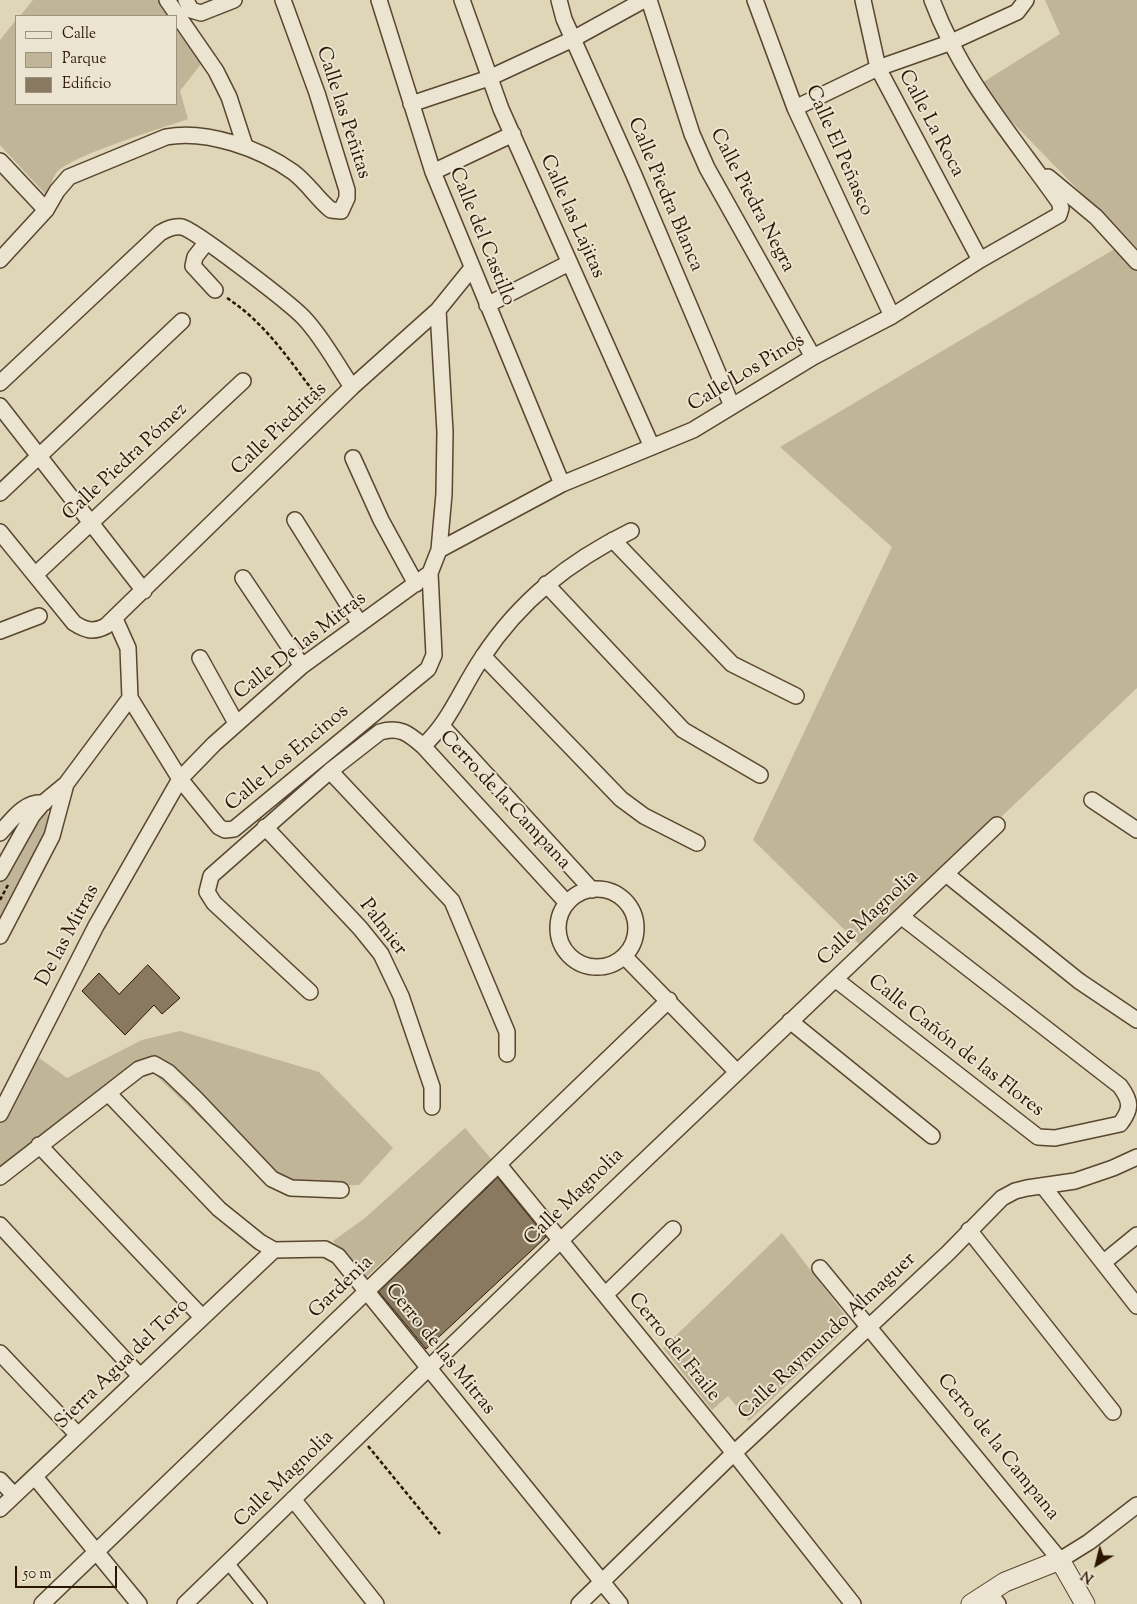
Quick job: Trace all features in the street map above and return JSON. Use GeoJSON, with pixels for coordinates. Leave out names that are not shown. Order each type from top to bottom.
{"type":"FeatureCollection","features":[{"type":"Feature","properties":{"kind":"street"},"geometry":{"type":"LineString","coordinates":[[167,0],[177,15]]}},
{"type":"Feature","properties":{"kind":"street"},"geometry":{"type":"LineString","coordinates":[[187,4],[194,12],[201,13],[234,0]]}},
{"type":"Feature","properties":{"kind":"street","name":"Calle las Peñitas"},"geometry":{"type":"LineString","coordinates":[[245,146],[294,173],[331,210],[341,210],[345,206],[347,190],[317,93],[283,0]]}},
{"type":"Feature","properties":{"kind":"street","name":"Calle del Castillo"},"geometry":{"type":"LineString","coordinates":[[379,0],[433,172],[562,484]]}},
{"type":"Feature","properties":{"kind":"street","name":"Calle las Lajitas"},"geometry":{"type":"LineString","coordinates":[[462,0],[488,78],[652,448]]}},
{"type":"Feature","properties":{"kind":"street","name":"Calle Piedra Blanca"},"geometry":{"type":"LineString","coordinates":[[559,0],[573,39],[634,175],[732,406]]}},
{"type":"Feature","properties":{"kind":"street"},"geometry":{"type":"LineString","coordinates":[[411,104],[488,78],[573,39],[644,0]]}},
{"type":"Feature","properties":{"kind":"street","name":"Calle Piedra Negra"},"geometry":{"type":"LineString","coordinates":[[649,0],[692,134],[707,168],[813,357]]}},
{"type":"Feature","properties":{"kind":"street","name":"Calle El Peñasco"},"geometry":{"type":"LineString","coordinates":[[755,0],[795,108],[892,316]]}},
{"type":"Feature","properties":{"kind":"street","name":"Calle La Roca"},"geometry":{"type":"LineString","coordinates":[[863,0],[878,68],[980,260]]}},
{"type":"Feature","properties":{"kind":"street"},"geometry":{"type":"LineString","coordinates":[[932,0],[949,43],[972,82],[1031,163],[1096,217],[1137,262]]}},
{"type":"Feature","properties":{"kind":"street"},"geometry":{"type":"LineString","coordinates":[[795,108],[878,68],[949,43],[1017,12],[1026,0]]}},
{"type":"Feature","properties":{"kind":"street"},"geometry":{"type":"LineString","coordinates":[[0,260],[46,210],[63,183],[75,173],[166,137],[188,134],[245,146],[229,97],[216,71],[178,16]]}},
{"type":"Feature","properties":{"kind":"street"},"geometry":{"type":"LineString","coordinates":[[433,172],[513,134]]}},
{"type":"Feature","properties":{"kind":"street"},"geometry":{"type":"LineString","coordinates":[[0,161],[46,210]]}},
{"type":"Feature","properties":{"kind":"street","name":"Calle Los Pinos"},"geometry":{"type":"LineString","coordinates":[[439,550],[562,484],[693,430],[813,357],[892,316],[980,260],[1054,218],[1061,208],[1060,202],[1031,163]]}},
{"type":"Feature","properties":{"kind":"street"},"geometry":{"type":"LineString","coordinates":[[0,383],[160,234],[169,228],[183,227],[291,306],[306,320],[352,387]]}},
{"type":"Feature","properties":{"kind":"street"},"geometry":{"type":"LineString","coordinates":[[206,243],[195,257],[193,266],[215,290]]}},
{"type":"Feature","properties":{"kind":"street"},"geometry":{"type":"LineString","coordinates":[[487,305],[569,263]]}},
{"type":"Feature","properties":{"kind":"street","name":"Calle Piedritas"},"geometry":{"type":"LineString","coordinates":[[36,574],[74,622],[83,629],[93,631],[106,626],[352,387],[438,310],[472,268]]}},
{"type":"Feature","properties":{"kind":"street"},"geometry":{"type":"LineString","coordinates":[[430,573],[439,550],[445,455],[438,310]]}},
{"type":"Feature","properties":{"kind":"street"},"geometry":{"type":"LineString","coordinates":[[0,493],[182,321]]}},
{"type":"Feature","properties":{"kind":"street"},"geometry":{"type":"LineString","coordinates":[[418,328],[440,340]]}},
{"type":"Feature","properties":{"kind":"street","name":"Calle Piedra Pómez"},"geometry":{"type":"LineString","coordinates":[[36,574],[243,381]]}},
{"type":"Feature","properties":{"kind":"street"},"geometry":{"type":"LineString","coordinates":[[0,406],[144,591]]}},
{"type":"Feature","properties":{"kind":"street"},"geometry":{"type":"LineString","coordinates":[[353,458],[381,520],[416,584]]}},
{"type":"Feature","properties":{"kind":"street"},"geometry":{"type":"LineString","coordinates":[[295,520],[360,624]]}},
{"type":"Feature","properties":{"kind":"street"},"geometry":{"type":"LineString","coordinates":[[424,746],[442,726],[483,656],[511,618],[546,584],[582,557],[631,531]]}},
{"type":"Feature","properties":{"kind":"street"},"geometry":{"type":"LineString","coordinates":[[0,532],[36,574]]}},
{"type":"Feature","properties":{"kind":"street"},"geometry":{"type":"LineString","coordinates":[[613,540],[732,664],[796,696]]}},
{"type":"Feature","properties":{"kind":"street","name":"Calle De las Mitras"},"geometry":{"type":"LineString","coordinates":[[180,779],[236,723],[302,666],[430,573]]}},
{"type":"Feature","properties":{"kind":"street","name":"Calle Los Encinos"},"geometry":{"type":"LineString","coordinates":[[130,698],[180,779],[219,827],[225,830],[234,829],[428,669],[434,656],[430,573]]}},
{"type":"Feature","properties":{"kind":"street"},"geometry":{"type":"LineString","coordinates":[[243,578],[302,666]]}},
{"type":"Feature","properties":{"kind":"street"},"geometry":{"type":"LineString","coordinates":[[546,584],[683,730],[760,775]]}},
{"type":"Feature","properties":{"kind":"street"},"geometry":{"type":"LineString","coordinates":[[0,631],[39,616]]}},
{"type":"Feature","properties":{"kind":"street"},"geometry":{"type":"LineString","coordinates":[[0,873],[25,825],[42,803],[66,784],[130,698],[128,648],[115,619]]}},
{"type":"Feature","properties":{"kind":"street"},"geometry":{"type":"LineString","coordinates":[[483,656],[621,799],[644,816],[697,843]]}},
{"type":"Feature","properties":{"kind":"street"},"geometry":{"type":"LineString","coordinates":[[200,658],[236,723]]}},
{"type":"Feature","properties":{"kind":"street"},"geometry":{"type":"LineString","coordinates":[[442,726],[592,890]]}},
{"type":"Feature","properties":{"kind":"street","name":"Cerro de la Campana"},"geometry":{"type":"LineString","coordinates":[[330,771],[380,732],[397,729],[407,732],[424,746],[567,903]]}},
{"type":"Feature","properties":{"kind":"street"},"geometry":{"type":"LineString","coordinates":[[310,992],[214,903],[206,887],[216,871],[330,771],[452,901],[507,1032],[507,1054]]}},
{"type":"Feature","properties":{"kind":"street","name":"De las Mitras"},"geometry":{"type":"LineString","coordinates":[[0,1114],[96,926],[180,779]]}},
{"type":"Feature","properties":{"kind":"street"},"geometry":{"type":"LineString","coordinates":[[0,936],[52,836],[66,784]]}},
{"type":"Feature","properties":{"kind":"street"},"geometry":{"type":"LineString","coordinates":[[1092,800],[1137,830]]}},
{"type":"Feature","properties":{"kind":"street"},"geometry":{"type":"LineString","coordinates":[[0,833],[26,807],[42,803],[61,808]]}},
{"type":"Feature","properties":{"kind":"street","name":"Calle Magnolia"},"geometry":{"type":"LineString","coordinates":[[185,1604],[360,1437],[561,1240],[997,825]]}},
{"type":"Feature","properties":{"kind":"street","name":"Palmier"},"geometry":{"type":"LineString","coordinates":[[265,827],[360,928],[381,954],[401,996],[432,1087],[432,1106]]}},
{"type":"Feature","properties":{"kind":"street"},"geometry":{"type":"LineString","coordinates":[[946,874],[1079,981],[1137,1020]]}},
{"type":"Feature","properties":{"kind":"street"},"geometry":{"type":"LineString","coordinates":[[592,890],[612,893],[629,906],[635,920],[636,934],[631,947],[624,956],[610,966],[595,968],[581,964],[569,956],[561,944],[557,930],[560,915],[567,903],[578,894],[592,890]]}},
{"type":"Feature","properties":{"kind":"street","name":"Calle Cañón de las Flores"},"geometry":{"type":"LineString","coordinates":[[834,979],[1030,1132],[1038,1136],[1055,1138],[1120,1124],[1129,1110],[1130,1103],[1128,1096],[1107,1074],[902,917]]}},
{"type":"Feature","properties":{"kind":"street"},"geometry":{"type":"LineString","coordinates":[[624,956],[670,1000],[737,1072]]}},
{"type":"Feature","properties":{"kind":"street","name":"Gardenia"},"geometry":{"type":"LineString","coordinates":[[42,1604],[670,1000]]}},
{"type":"Feature","properties":{"kind":"street"},"geometry":{"type":"LineString","coordinates":[[790,1021],[932,1136]]}},
{"type":"Feature","properties":{"kind":"street"},"geometry":{"type":"LineString","coordinates":[[0,1177],[139,1069],[154,1064],[168,1072],[196,1098],[262,1171],[281,1185],[291,1188],[341,1190]]}},
{"type":"Feature","properties":{"kind":"street"},"geometry":{"type":"LineString","coordinates":[[108,1093],[219,1208],[254,1238],[274,1250]]}},
{"type":"Feature","properties":{"kind":"street"},"geometry":{"type":"LineString","coordinates":[[39,1145],[202,1317]]}},
{"type":"Feature","properties":{"kind":"street","name":"Calle Raymundo Almaguer"},"geometry":{"type":"LineString","coordinates":[[579,1604],[734,1453],[1002,1198],[1015,1191],[1075,1181],[1114,1168],[1137,1157]]}},
{"type":"Feature","properties":{"kind":"street","name":"Cerro del Fraile"},"geometry":{"type":"LineString","coordinates":[[499,1165],[734,1453],[853,1604]]}},
{"type":"Feature","properties":{"kind":"street"},"geometry":{"type":"LineString","coordinates":[[1043,1186],[1137,1306]]}},
{"type":"Feature","properties":{"kind":"street"},"geometry":{"type":"LineString","coordinates":[[0,1225],[140,1376]]}},
{"type":"Feature","properties":{"kind":"street"},"geometry":{"type":"LineString","coordinates":[[605,1295],[673,1229]]}},
{"type":"Feature","properties":{"kind":"street"},"geometry":{"type":"LineString","coordinates":[[969,1230],[1112,1412]]}},
{"type":"Feature","properties":{"kind":"street"},"geometry":{"type":"LineString","coordinates":[[1104,1262],[1137,1235]]}},
{"type":"Feature","properties":{"kind":"street","name":"Cerro de las Mitras"},"geometry":{"type":"LineString","coordinates":[[274,1250],[316,1247],[330,1251],[338,1256],[620,1604]]}},
{"type":"Feature","properties":{"kind":"street","name":"Sierra Agua del Toro"},"geometry":{"type":"LineString","coordinates":[[0,1509],[274,1250]]}},
{"type":"Feature","properties":{"kind":"street","name":"Cerro de la Campana"},"geometry":{"type":"LineString","coordinates":[[820,1268],[1060,1560],[1085,1604]]}},
{"type":"Feature","properties":{"kind":"street"},"geometry":{"type":"LineString","coordinates":[[0,1353],[78,1435]]}},
{"type":"Feature","properties":{"kind":"street"},"geometry":{"type":"LineString","coordinates":[[35,1477],[139,1604]]}},
{"type":"Feature","properties":{"kind":"street"},"geometry":{"type":"LineString","coordinates":[[0,1480],[14,1495]]}},
{"type":"Feature","properties":{"kind":"street"},"geometry":{"type":"LineString","coordinates":[[293,1499],[376,1604]]}},
{"type":"Feature","properties":{"kind":"street"},"geometry":{"type":"LineString","coordinates":[[971,1604],[993,1598],[1005,1582],[1060,1560],[1089,1542],[1137,1504]]}},
{"type":"Feature","properties":{"kind":"street"},"geometry":{"type":"LineString","coordinates":[[228,1563],[261,1604]]}},
{"type":"Feature","properties":{"kind":"path"},"geometry":{"type":"LineString","coordinates":[[215,290],[242,307],[263,326],[328,411]]}},
{"type":"Feature","properties":{"kind":"path"},"geometry":{"type":"LineString","coordinates":[[360,1437],[440,1534]]}},
{"type":"Feature","properties":{"kind":"green space"},"geometry":{"type":"Polygon","coordinates":[[[33,0],[159,0],[168,15],[21,15],[33,0]]]}},
{"type":"Feature","properties":{"kind":"green space"},"geometry":{"type":"Polygon","coordinates":[[[1045,0],[1137,0],[1137,688],[863,948],[753,840],[892,547],[780,447],[1128,241],[977,86],[1060,34],[1045,0]]]}},
{"type":"Feature","properties":{"kind":"green space"},"geometry":{"type":"Polygon","coordinates":[[[15,21],[15,105],[178,105],[178,32],[201,64],[180,91],[188,119],[99,150],[66,165],[55,174],[48,197],[0,145],[0,40],[15,21]]]}},
{"type":"Feature","properties":{"kind":"green space"},"geometry":{"type":"Polygon","coordinates":[[[47,811],[49,821],[47,831],[0,922],[0,878],[37,815],[47,811]]]}},
{"type":"Feature","properties":{"kind":"green space"},"geometry":{"type":"Polygon","coordinates":[[[180,1031],[319,1072],[393,1148],[359,1185],[273,1187],[144,1064],[0,1168],[0,1123],[38,1057],[67,1078],[142,1040],[180,1031]]]}},
{"type":"Feature","properties":{"kind":"green space"},"geometry":{"type":"Polygon","coordinates":[[[465,1128],[493,1161],[365,1278],[333,1241],[365,1218],[465,1128]]]}},
{"type":"Feature","properties":{"kind":"green space"},"geometry":{"type":"Polygon","coordinates":[[[782,1233],[848,1319],[847,1328],[749,1421],[728,1396],[712,1410],[663,1348],[782,1233]]]}},
{"type":"Feature","properties":{"kind":"building"},"geometry":{"type":"Polygon","coordinates":[[[148,965],[180,998],[162,1014],[154,1005],[125,1035],[82,991],[99,973],[119,994],[148,965]]]}},
{"type":"Feature","properties":{"kind":"building"},"geometry":{"type":"Polygon","coordinates":[[[498,1178],[546,1237],[426,1349],[379,1292],[498,1178]]]}}]}
